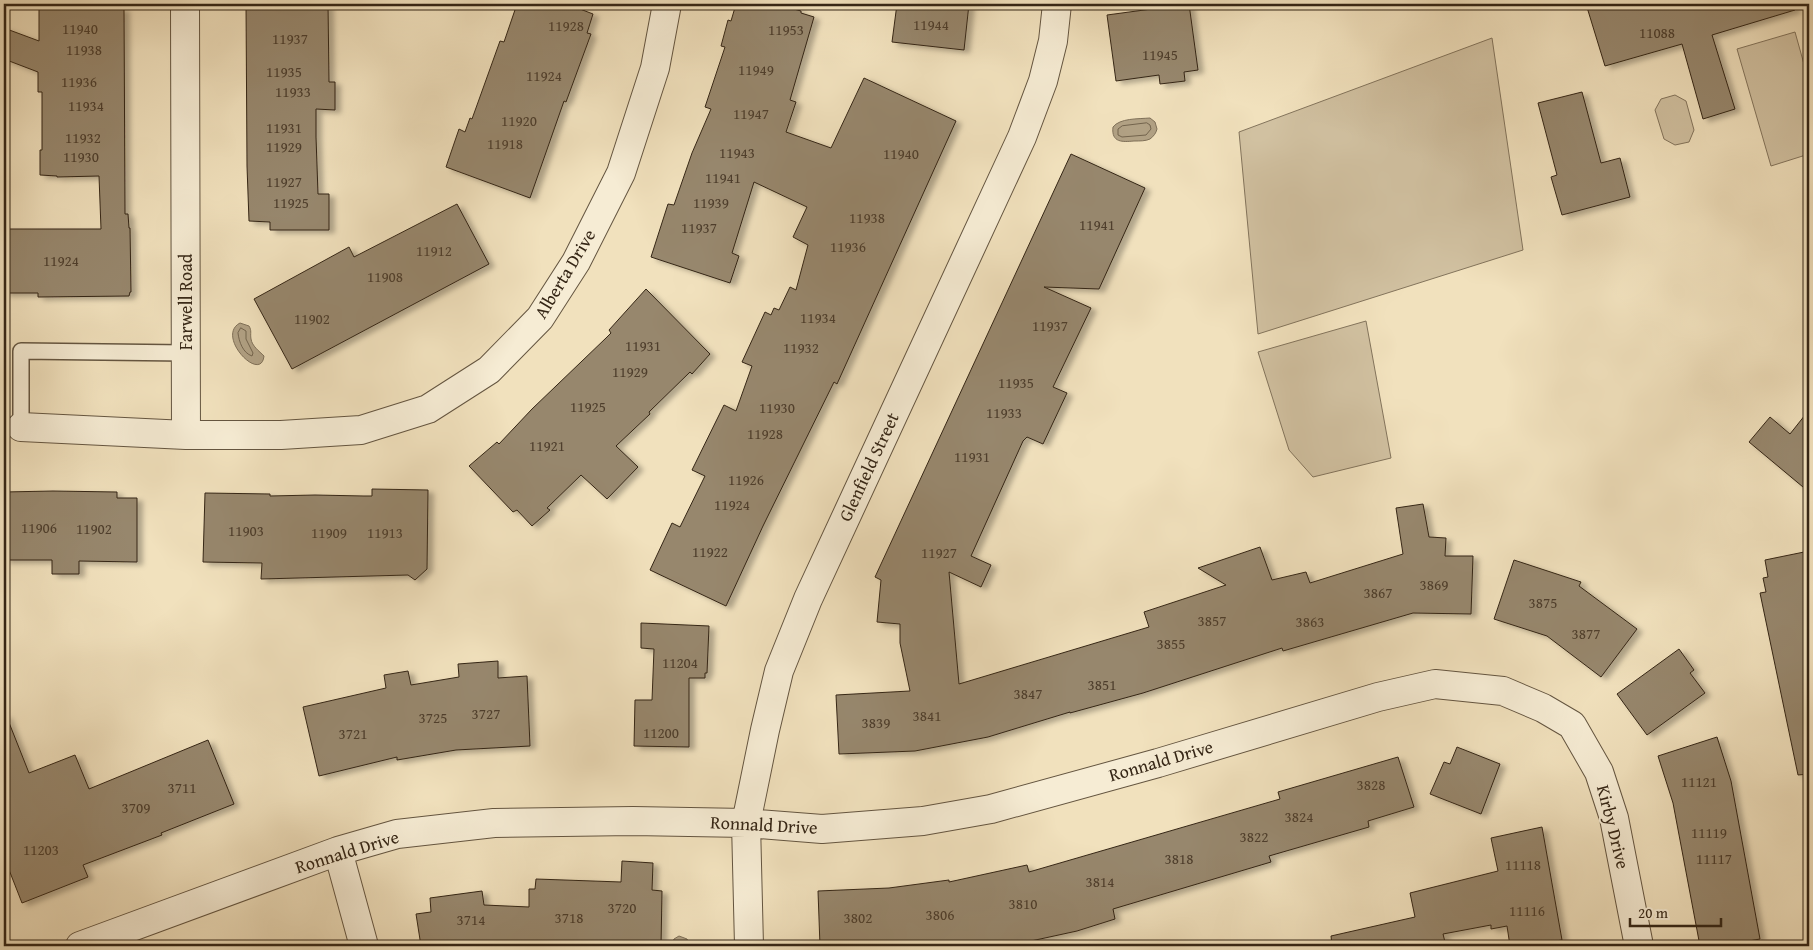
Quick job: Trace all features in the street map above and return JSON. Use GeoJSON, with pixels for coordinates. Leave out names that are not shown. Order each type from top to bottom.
{"type":"FeatureCollection","features":[{"type":"Feature","properties":{"kind":"street","name":"Farwell Road"},"geometry":{"type":"LineString","coordinates":[[185,4],[186,435]]}},
{"type":"Feature","properties":{"kind":"street","name":"Alberta Drive"},"geometry":{"type":"LineString","coordinates":[[186,435],[281,435],[362,430],[428,409],[489,370],[540,318],[576,262],[621,173],[655,68],[668,4]]}},
{"type":"Feature","properties":{"kind":"street","name":"Glenfield Street"},"geometry":{"type":"LineString","coordinates":[[749,946],[746,823],[779,671],[808,598],[1022,137],[1043,81],[1053,41],[1057,4]]}},
{"type":"Feature","properties":{"kind":"street"},"geometry":{"type":"LineString","coordinates":[[20,428],[186,435]]}},
{"type":"Feature","properties":{"kind":"street","name":"Ronnald Drive"},"geometry":{"type":"LineString","coordinates":[[80,946],[338,852],[396,834],[494,823],[633,821],[746,823],[822,829],[923,821],[991,809],[1167,760],[1378,697],[1435,684],[1448,686]]}},
{"type":"Feature","properties":{"kind":"street","name":"Kirby Drive"},"geometry":{"type":"LineString","coordinates":[[1448,686],[1503,691],[1543,708],[1572,725],[1599,772],[1614,818],[1639,946]]}},
{"type":"Feature","properties":{"kind":"street"},"geometry":{"type":"LineString","coordinates":[[338,852],[364,946]]}},
{"type":"Feature","properties":{"kind":"lane"},"geometry":{"type":"LineString","coordinates":[[20,428],[21,351],[186,353]]}},
{"type":"Feature","properties":{"kind":"shaded area"},"geometry":{"type":"Polygon","coordinates":[[[1795,32],[1809,82],[1809,154],[1771,166],[1737,49],[1795,32]]]}},
{"type":"Feature","properties":{"kind":"shaded area"},"geometry":{"type":"Polygon","coordinates":[[[1492,38],[1523,250],[1258,334],[1239,132],[1492,38]]]}},
{"type":"Feature","properties":{"kind":"shaded area"},"geometry":{"type":"Polygon","coordinates":[[[1675,95],[1686,101],[1694,130],[1689,142],[1675,145],[1664,139],[1655,110],[1661,99],[1675,95]]]}},
{"type":"Feature","properties":{"kind":"shaded area"},"geometry":{"type":"Polygon","coordinates":[[[1366,321],[1391,458],[1313,477],[1289,450],[1258,352],[1366,321]]]}},
{"type":"Feature","properties":{"kind":"water"},"geometry":{"type":"Polygon","coordinates":[[[1150,118],[1155,122],[1157,129],[1150,139],[1122,141],[1114,136],[1113,127],[1120,122],[1150,118]]]}},
{"type":"Feature","properties":{"kind":"water"},"geometry":{"type":"Polygon","coordinates":[[[240,323],[249,326],[253,344],[264,356],[261,363],[255,364],[248,361],[236,347],[233,338],[234,329],[240,323]]]}},
{"type":"Feature","properties":{"kind":"water"},"geometry":{"type":"Polygon","coordinates":[[[679,936],[687,939],[690,946],[671,946],[674,939],[679,936]]]}},
{"type":"Feature","properties":{"kind":"building"},"geometry":{"type":"Polygon","coordinates":[[[246,4],[328,4],[329,82],[335,82],[335,110],[316,109],[316,137],[318,194],[329,194],[329,230],[270,230],[270,222],[249,221],[246,4]]]}},
{"type":"Feature","properties":{"kind":"building"},"geometry":{"type":"Polygon","coordinates":[[[517,4],[567,4],[593,14],[587,33],[591,34],[566,102],[564,101],[530,198],[446,167],[459,129],[465,132],[470,118],[472,119],[500,41],[504,42],[517,4]]]}},
{"type":"Feature","properties":{"kind":"building"},"geometry":{"type":"Polygon","coordinates":[[[736,4],[776,4],[814,17],[790,100],[796,102],[786,132],[831,148],[864,78],[956,121],[837,384],[834,382],[726,606],[650,570],[672,523],[680,527],[705,476],[692,470],[724,405],[736,411],[752,366],[742,362],[765,312],[771,315],[774,308],[779,310],[790,287],[796,290],[808,245],[793,237],[807,207],[754,182],[732,253],[739,256],[730,283],[651,257],[668,204],[674,205],[692,153],[711,109],[705,107],[725,47],[721,46],[728,20],[731,21],[736,4]]]}},
{"type":"Feature","properties":{"kind":"building"},"geometry":{"type":"Polygon","coordinates":[[[897,4],[969,4],[964,50],[892,42],[897,4]]]}},
{"type":"Feature","properties":{"kind":"building"},"geometry":{"type":"Polygon","coordinates":[[[1159,4],[1189,4],[1198,70],[1184,72],[1185,81],[1160,84],[1159,75],[1116,81],[1107,15],[1159,8],[1159,4]]]}},
{"type":"Feature","properties":{"kind":"building"},"geometry":{"type":"Polygon","coordinates":[[[1586,4],[1794,4],[1795,10],[1712,35],[1735,109],[1703,119],[1682,44],[1605,66],[1586,4]]]}},
{"type":"Feature","properties":{"kind":"building"},"geometry":{"type":"Polygon","coordinates":[[[124,8],[125,214],[128,214],[130,228],[131,292],[129,296],[38,297],[38,293],[4,293],[4,229],[101,229],[99,176],[57,177],[40,175],[42,92],[38,92],[38,72],[4,59],[4,28],[39,41],[39,9],[124,8]]]}},
{"type":"Feature","properties":{"kind":"building"},"geometry":{"type":"Polygon","coordinates":[[[1582,92],[1601,163],[1620,158],[1630,197],[1562,215],[1551,177],[1557,175],[1538,103],[1582,92]]]}},
{"type":"Feature","properties":{"kind":"building"},"geometry":{"type":"Polygon","coordinates":[[[1071,154],[1145,188],[1099,289],[1044,287],[1091,308],[1053,387],[1067,393],[1043,444],[1027,437],[1023,441],[971,556],[991,565],[981,587],[949,572],[959,684],[1149,627],[1144,612],[1226,585],[1198,568],[1260,547],[1272,580],[1306,572],[1310,583],[1403,554],[1396,508],[1423,504],[1429,537],[1446,538],[1445,556],[1473,556],[1471,614],[1413,613],[1283,651],[1282,648],[1143,693],[1070,712],[988,737],[915,751],[839,754],[836,695],[910,691],[900,643],[900,624],[877,622],[881,580],[875,577],[1071,154]]]}},
{"type":"Feature","properties":{"kind":"building"},"geometry":{"type":"Polygon","coordinates":[[[457,204],[489,264],[292,369],[254,299],[349,247],[354,257],[457,204]]]}},
{"type":"Feature","properties":{"kind":"building"},"geometry":{"type":"Polygon","coordinates":[[[646,289],[710,354],[692,374],[690,372],[616,446],[638,467],[607,499],[581,475],[547,508],[550,510],[532,526],[517,510],[513,512],[469,466],[497,442],[499,444],[532,409],[611,333],[609,330],[646,289]]]}},
{"type":"Feature","properties":{"kind":"building"},"geometry":{"type":"Polygon","coordinates":[[[1809,410],[1809,492],[1749,442],[1770,417],[1790,434],[1809,410]]]}},
{"type":"Feature","properties":{"kind":"building"},"geometry":{"type":"Polygon","coordinates":[[[372,489],[428,490],[427,569],[415,580],[408,575],[261,579],[262,563],[203,562],[205,493],[270,494],[270,496],[372,496],[372,489]]]}},
{"type":"Feature","properties":{"kind":"building"},"geometry":{"type":"Polygon","coordinates":[[[4,492],[117,492],[117,498],[137,498],[137,562],[79,561],[79,574],[52,574],[52,560],[4,560],[4,492]]]}},
{"type":"Feature","properties":{"kind":"building"},"geometry":{"type":"Polygon","coordinates":[[[1809,551],[1809,774],[1798,775],[1760,593],[1766,592],[1763,578],[1768,577],[1765,560],[1809,551]]]}},
{"type":"Feature","properties":{"kind":"building"},"geometry":{"type":"Polygon","coordinates":[[[1514,560],[1581,582],[1579,586],[1637,629],[1601,677],[1547,636],[1494,619],[1514,560]]]}},
{"type":"Feature","properties":{"kind":"building"},"geometry":{"type":"Polygon","coordinates":[[[641,623],[709,626],[707,673],[705,673],[705,678],[689,678],[689,747],[634,746],[635,700],[652,700],[654,649],[641,648],[641,623]]]}},
{"type":"Feature","properties":{"kind":"building"},"geometry":{"type":"Polygon","coordinates":[[[1679,649],[1694,670],[1690,673],[1705,693],[1647,735],[1617,694],[1679,649]]]}},
{"type":"Feature","properties":{"kind":"building"},"geometry":{"type":"Polygon","coordinates":[[[498,661],[498,678],[527,676],[530,746],[456,750],[397,760],[397,757],[319,776],[303,707],[386,688],[384,675],[408,671],[411,685],[459,677],[458,664],[498,661]]]}},
{"type":"Feature","properties":{"kind":"building"},"geometry":{"type":"Polygon","coordinates":[[[4,715],[6,715],[29,773],[75,755],[89,789],[208,740],[234,804],[161,833],[162,835],[83,865],[88,877],[22,903],[4,857],[4,715]]]}},
{"type":"Feature","properties":{"kind":"building"},"geometry":{"type":"Polygon","coordinates":[[[1717,737],[1731,781],[1760,939],[1738,943],[1739,946],[1700,946],[1673,803],[1658,756],[1717,737]]]}},
{"type":"Feature","properties":{"kind":"building"},"geometry":{"type":"Polygon","coordinates":[[[1457,747],[1500,764],[1481,814],[1430,794],[1444,762],[1450,764],[1457,747]]]}},
{"type":"Feature","properties":{"kind":"building"},"geometry":{"type":"Polygon","coordinates":[[[1398,757],[1414,807],[1368,821],[1369,827],[1269,856],[1271,862],[1113,909],[1115,919],[1077,931],[1008,946],[820,946],[818,891],[889,888],[949,880],[949,882],[1027,865],[1029,872],[1280,799],[1278,792],[1398,757]]]}},
{"type":"Feature","properties":{"kind":"building"},"geometry":{"type":"Polygon","coordinates":[[[1542,827],[1562,940],[1543,943],[1544,946],[1510,946],[1507,926],[1491,929],[1491,925],[1443,934],[1446,946],[1332,946],[1331,936],[1415,917],[1410,893],[1498,871],[1491,838],[1542,827]]]}},
{"type":"Feature","properties":{"kind":"building"},"geometry":{"type":"Polygon","coordinates":[[[622,861],[653,863],[652,890],[662,891],[661,946],[421,946],[416,914],[431,912],[430,898],[482,891],[484,905],[529,907],[529,889],[535,889],[536,879],[621,882],[622,861]]]}}]}
